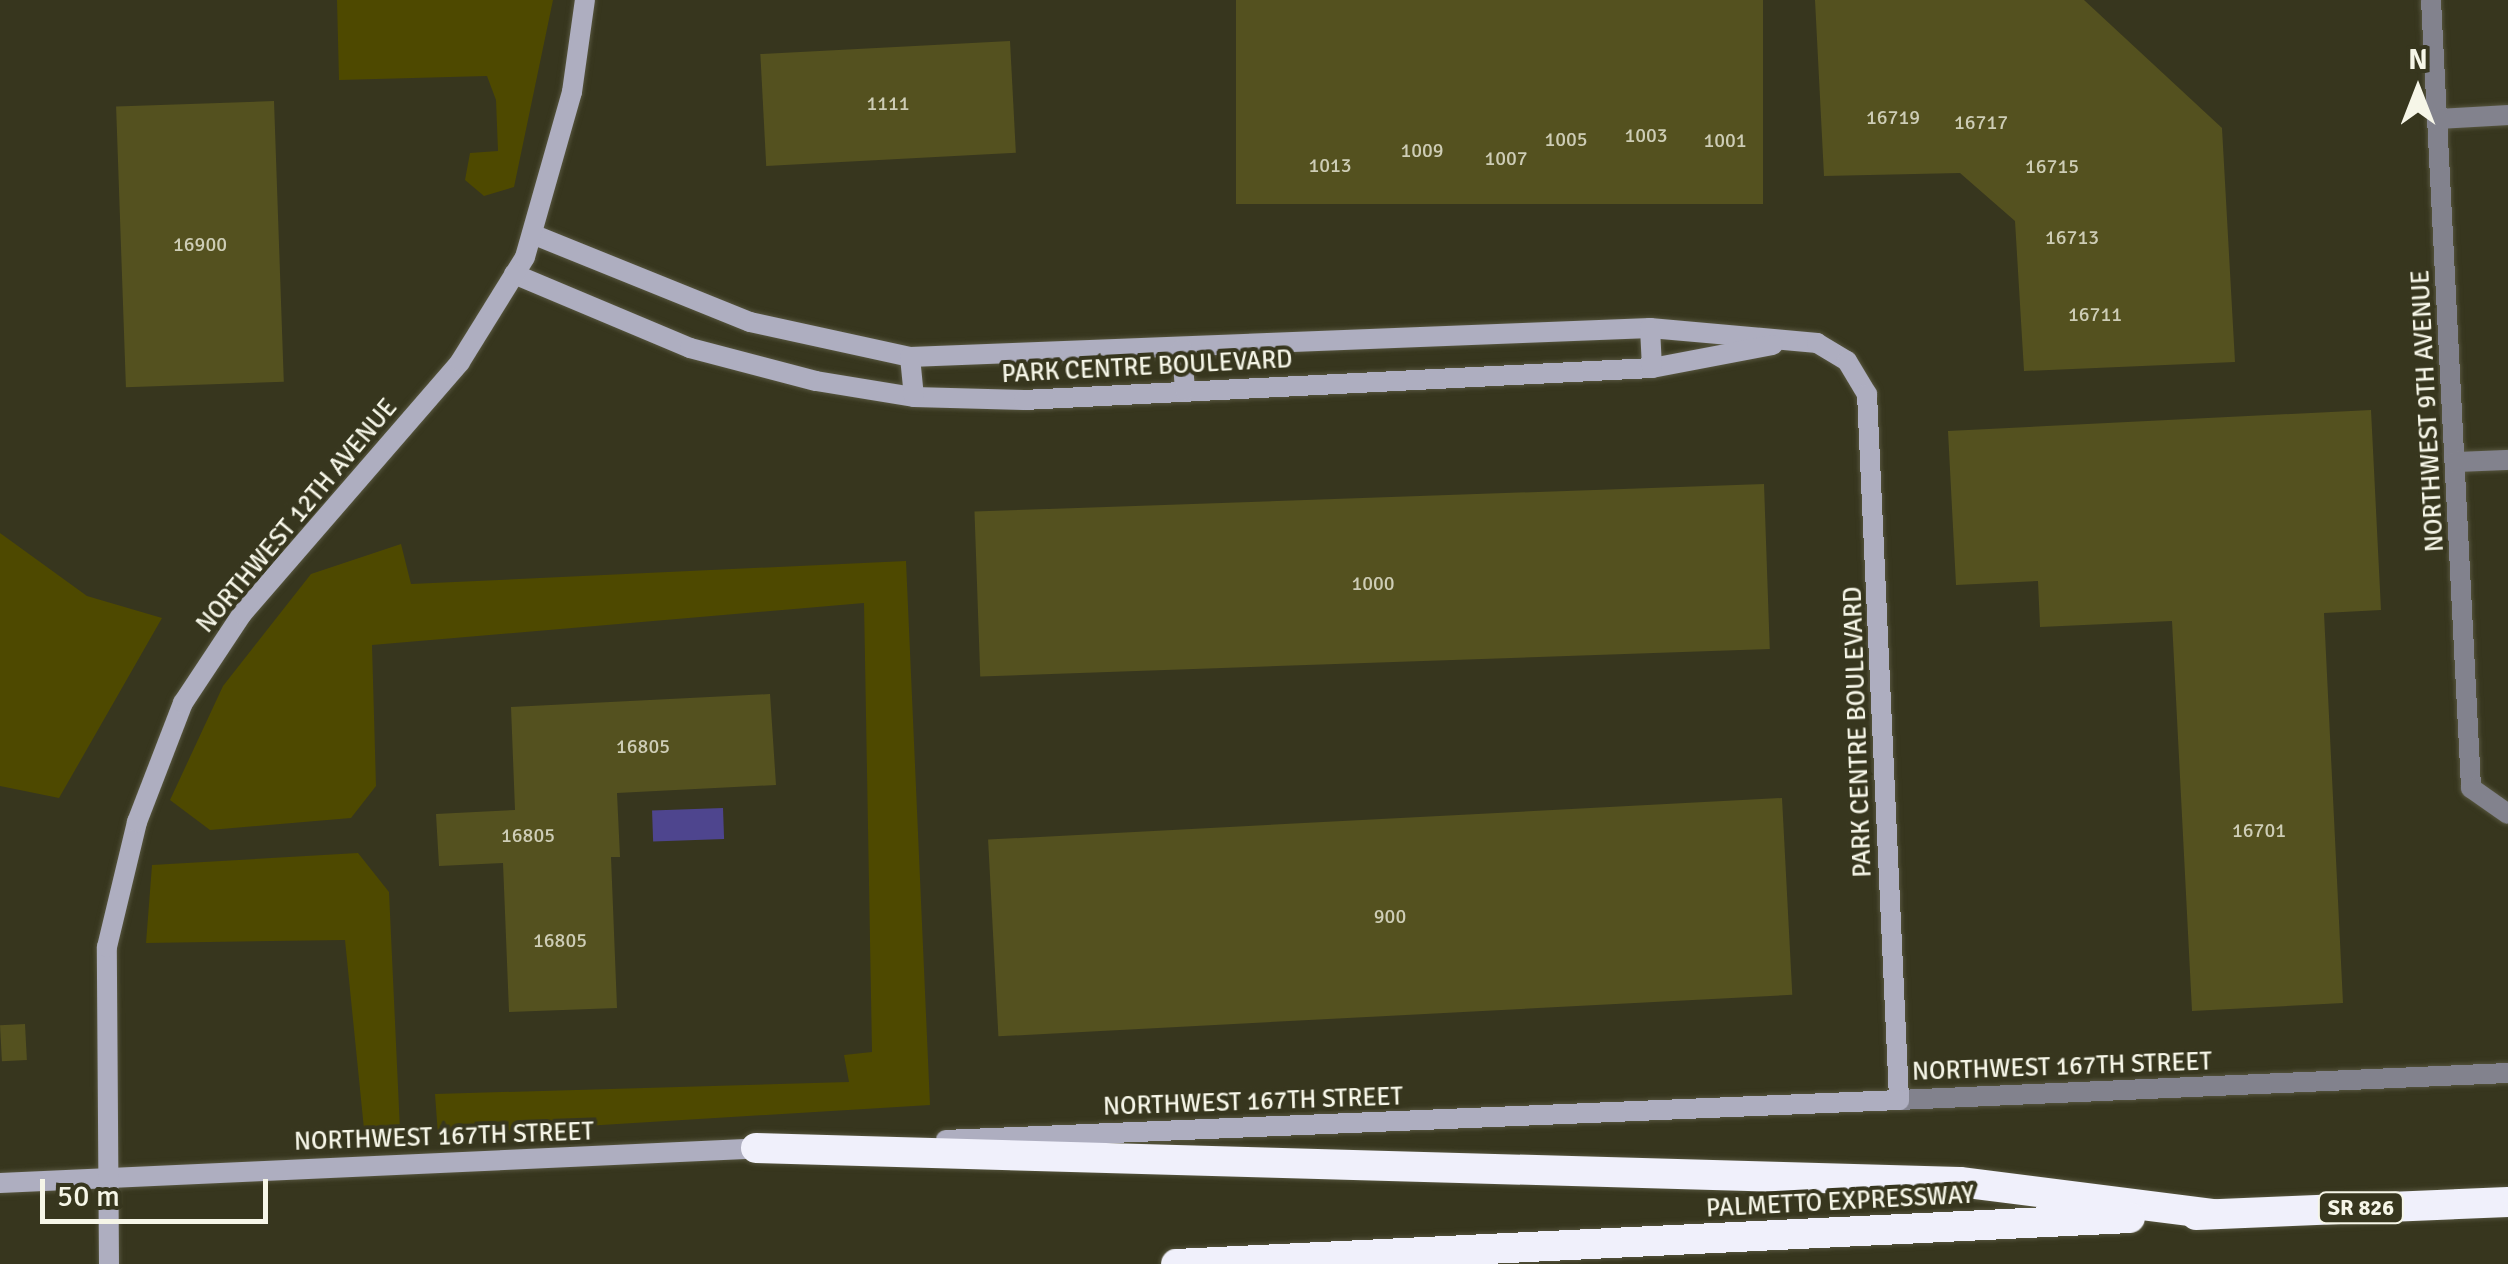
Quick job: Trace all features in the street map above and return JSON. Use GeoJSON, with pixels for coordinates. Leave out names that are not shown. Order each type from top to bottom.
{"type":"FeatureCollection","features":[{"type":"Feature","properties":{"kind":"highway"},"geometry":{"type":"LineString","coordinates":[[756,1148],[1960,1182],[2214,1214]]}},
{"type":"Feature","properties":{"kind":"highway","name":"PALMETTO EXPRESSWAY"},"geometry":{"type":"LineString","coordinates":[[1176,1264],[2508,1202]]}},
{"type":"Feature","properties":{"kind":"street","name":"NORTHWEST 12TH AVENUE"},"geometry":{"type":"LineString","coordinates":[[108,1264],[108,947],[130,842],[183,702],[242,614],[460,362],[514,274],[532,234],[572,92],[584,0]]}},
{"type":"Feature","properties":{"kind":"street","name":"NORTHWEST 9TH AVENUE"},"geometry":{"type":"LineString","coordinates":[[2431,0],[2472,788],[2501,812]]}},
{"type":"Feature","properties":{"kind":"street"},"geometry":{"type":"LineString","coordinates":[[2439,119],[2508,115]]}},
{"type":"Feature","properties":{"kind":"street","name":"PARK CENTRE BOULEVARD"},"geometry":{"type":"LineString","coordinates":[[532,234],[750,322],[910,357],[1650,328],[1800,340],[1847,361],[1867,394],[1899,1100]]}},
{"type":"Feature","properties":{"kind":"street","name":"PARK CENTRE BOULEVARD"},"geometry":{"type":"LineString","coordinates":[[514,274],[690,348],[816,381],[914,398],[1185,392],[1652,368],[1800,340]]}},
{"type":"Feature","properties":{"kind":"street"},"geometry":{"type":"LineString","coordinates":[[1650,328],[1652,368]]}},
{"type":"Feature","properties":{"kind":"street"},"geometry":{"type":"LineString","coordinates":[[1182,349],[1185,392]]}},
{"type":"Feature","properties":{"kind":"street"},"geometry":{"type":"LineString","coordinates":[[910,357],[914,398]]}},
{"type":"Feature","properties":{"kind":"street"},"geometry":{"type":"LineString","coordinates":[[2455,462],[2508,460]]}},
{"type":"Feature","properties":{"kind":"street","name":"NORTHWEST 167TH STREET"},"geometry":{"type":"LineString","coordinates":[[0,1183],[2508,1073]]}},
{"type":"Feature","properties":{"kind":"shaded area"},"geometry":{"type":"Polygon","coordinates":[[[337,0],[553,0],[514,187],[484,196],[465,180],[470,153],[498,151],[496,100],[487,76],[339,80],[337,0]]]}},
{"type":"Feature","properties":{"kind":"shaded area"},"geometry":{"type":"Polygon","coordinates":[[[0,533],[87,596],[162,618],[59,798],[0,786],[0,533]]]}},
{"type":"Feature","properties":{"kind":"shaded area"},"geometry":{"type":"Polygon","coordinates":[[[401,544],[411,584],[906,561],[930,1105],[438,1135],[435,1094],[849,1082],[844,1055],[872,1052],[864,603],[372,645],[376,786],[351,818],[210,830],[170,800],[223,686],[311,574],[401,544]]]}},
{"type":"Feature","properties":{"kind":"shaded area"},"geometry":{"type":"Polygon","coordinates":[[[723,808],[724,839],[653,841],[652,810],[723,808]]]}},
{"type":"Feature","properties":{"kind":"shaded area"},"geometry":{"type":"Polygon","coordinates":[[[358,853],[389,892],[400,1130],[364,1129],[345,940],[146,943],[152,865],[358,853]]]}},
{"type":"Feature","properties":{"kind":"building"},"geometry":{"type":"Polygon","coordinates":[[[1236,0],[1763,0],[1763,204],[1236,204],[1236,0]]]}},
{"type":"Feature","properties":{"kind":"building"},"geometry":{"type":"Polygon","coordinates":[[[1815,0],[2084,0],[2222,128],[2235,362],[2024,371],[2015,221],[1960,173],[1824,176],[1815,0]]]}},
{"type":"Feature","properties":{"kind":"building"},"geometry":{"type":"Polygon","coordinates":[[[1010,41],[1016,153],[766,166],[760,54],[1010,41]]]}},
{"type":"Feature","properties":{"kind":"building"},"geometry":{"type":"Polygon","coordinates":[[[274,101],[284,382],[126,387],[116,107],[274,101]]]}},
{"type":"Feature","properties":{"kind":"building"},"geometry":{"type":"Polygon","coordinates":[[[2371,410],[2381,610],[2324,613],[2343,1003],[2192,1011],[2172,621],[2040,627],[2038,581],[1956,585],[1948,431],[2371,410]]]}},
{"type":"Feature","properties":{"kind":"building"},"geometry":{"type":"Polygon","coordinates":[[[1764,484],[1770,649],[980,676],[974,512],[1764,484]]]}},
{"type":"Feature","properties":{"kind":"building"},"geometry":{"type":"Polygon","coordinates":[[[770,694],[776,785],[617,793],[620,857],[611,857],[617,1008],[509,1012],[503,863],[439,866],[436,814],[515,810],[511,707],[770,694]]]}},
{"type":"Feature","properties":{"kind":"building"},"geometry":{"type":"Polygon","coordinates":[[[1782,798],[1792,995],[998,1036],[988,840],[1782,798]]]}},
{"type":"Feature","properties":{"kind":"building"},"geometry":{"type":"Polygon","coordinates":[[[25,1024],[27,1060],[2,1061],[0,1025],[25,1024]]]}}]}
